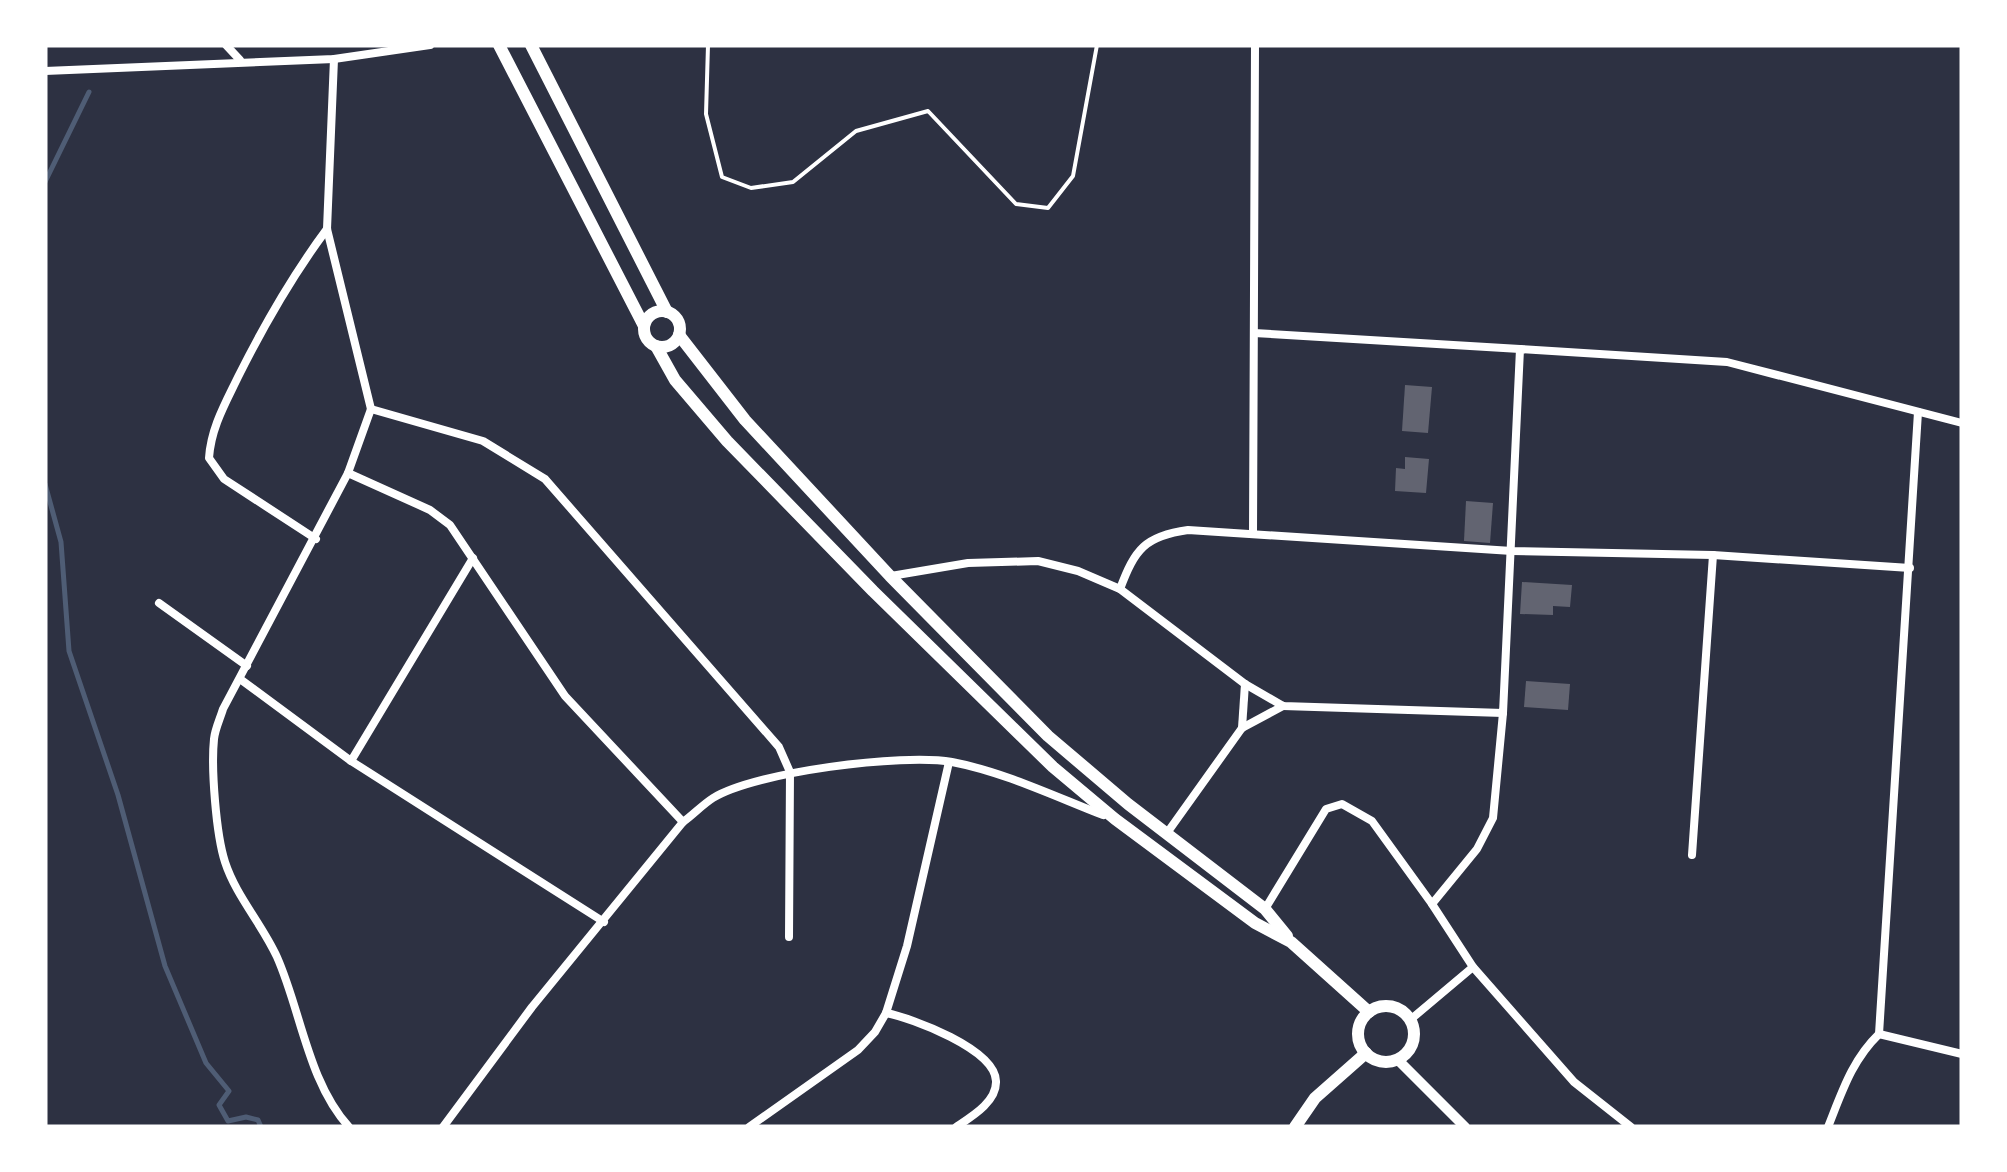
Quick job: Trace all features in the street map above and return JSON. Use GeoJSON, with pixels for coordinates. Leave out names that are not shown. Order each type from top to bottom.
{"type":"FeatureCollection","features":[{"type":"Feature","properties":{"kind":"main road"},"geometry":{"type":"LineString","coordinates":[[499,45],[648,340],[656,346],[675,380],[740,455],[914,632],[1114,819],[1254,923],[1292,942]]}},
{"type":"Feature","properties":{"kind":"main road"},"geometry":{"type":"LineString","coordinates":[[531,45],[667,312],[678,321],[679,336],[745,420],[890,576],[1048,736],[1265,909],[1292,942],[1369,1012]]}},
{"type":"Feature","properties":{"kind":"main road"},"geometry":{"type":"LineString","coordinates":[[644,326],[650,316],[667,312]]}},
{"type":"Feature","properties":{"kind":"main road"},"geometry":{"type":"LineString","coordinates":[[656,346],[667,346],[679,336]]}},
{"type":"Feature","properties":{"kind":"main road"},"geometry":{"type":"LineString","coordinates":[[1391,1007],[1410,1020],[1414,1038],[1398,1060],[1380,1062],[1360,1046],[1359,1028],[1369,1012],[1391,1007]]}},
{"type":"Feature","properties":{"kind":"main road"},"geometry":{"type":"LineString","coordinates":[[1295,1127],[1315,1098],[1366,1053]]}},
{"type":"Feature","properties":{"kind":"street"},"geometry":{"type":"LineString","coordinates":[[226,45],[240,60]]}},
{"type":"Feature","properties":{"kind":"street"},"geometry":{"type":"LineString","coordinates":[[47,70],[334,59],[430,45]]}},
{"type":"Feature","properties":{"kind":"street"},"geometry":{"type":"LineString","coordinates":[[1252,534],[1255,45]]}},
{"type":"Feature","properties":{"kind":"street"},"geometry":{"type":"LineString","coordinates":[[334,59],[327,229],[371,408],[348,473],[223,709],[214,738],[218,835],[225,862],[278,958],[319,1076],[349,1127]]}},
{"type":"Feature","properties":{"kind":"street"},"geometry":{"type":"LineString","coordinates":[[316,539],[224,479],[209,458],[213,430],[264,326],[296,270],[327,229]]}},
{"type":"Feature","properties":{"kind":"street"},"geometry":{"type":"LineString","coordinates":[[1254,333],[1727,362],[1962,424]]}},
{"type":"Feature","properties":{"kind":"street"},"geometry":{"type":"LineString","coordinates":[[1432,904],[1477,849],[1493,818],[1503,713],[1520,349]]}},
{"type":"Feature","properties":{"kind":"street"},"geometry":{"type":"LineString","coordinates":[[371,408],[484,440],[545,479],[778,747],[790,772],[790,937]]}},
{"type":"Feature","properties":{"kind":"street"},"geometry":{"type":"LineString","coordinates":[[1828,1127],[1862,1050],[1879,1034],[1918,412]]}},
{"type":"Feature","properties":{"kind":"street"},"geometry":{"type":"LineString","coordinates":[[348,473],[430,510],[450,525],[565,696],[683,822]]}},
{"type":"Feature","properties":{"kind":"street"},"geometry":{"type":"LineString","coordinates":[[1120,589],[1128,566],[1142,545],[1162,534],[1188,530],[1512,551],[1713,554],[1910,568]]}},
{"type":"Feature","properties":{"kind":"street"},"geometry":{"type":"LineString","coordinates":[[1692,855],[1713,554]]}},
{"type":"Feature","properties":{"kind":"street"},"geometry":{"type":"LineString","coordinates":[[351,761],[472,558]]}},
{"type":"Feature","properties":{"kind":"street"},"geometry":{"type":"LineString","coordinates":[[890,576],[968,564],[1038,561],[1120,589],[1245,684],[1282,706],[1503,713]]}},
{"type":"Feature","properties":{"kind":"street"},"geometry":{"type":"LineString","coordinates":[[159,603],[247,666]]}},
{"type":"Feature","properties":{"kind":"street"},"geometry":{"type":"LineString","coordinates":[[240,679],[351,761],[604,922]]}},
{"type":"Feature","properties":{"kind":"street"},"geometry":{"type":"LineString","coordinates":[[1242,728],[1245,684]]}},
{"type":"Feature","properties":{"kind":"street"},"geometry":{"type":"LineString","coordinates":[[1167,834],[1242,728],[1282,706]]}},
{"type":"Feature","properties":{"kind":"street"},"geometry":{"type":"LineString","coordinates":[[444,1127],[532,1007],[683,822],[714,798],[790,772],[909,760],[950,762],[1019,782],[1114,819]]}},
{"type":"Feature","properties":{"kind":"street"},"geometry":{"type":"LineString","coordinates":[[750,1127],[858,1050],[886,1013],[907,946],[950,762]]}},
{"type":"Feature","properties":{"kind":"street"},"geometry":{"type":"LineString","coordinates":[[1265,909],[1326,808],[1342,804],[1372,821],[1473,967],[1574,1082],[1631,1127]]}},
{"type":"Feature","properties":{"kind":"street"},"geometry":{"type":"LineString","coordinates":[[1410,1020],[1473,967]]}},
{"type":"Feature","properties":{"kind":"street"},"geometry":{"type":"LineString","coordinates":[[886,1013],[913,1018],[958,1040],[994,1072],[996,1082],[988,1101],[956,1127]]}},
{"type":"Feature","properties":{"kind":"street"},"geometry":{"type":"LineString","coordinates":[[1879,1034],[1962,1054]]}},
{"type":"Feature","properties":{"kind":"street"},"geometry":{"type":"LineString","coordinates":[[1398,1060],[1465,1127]]}},
{"type":"Feature","properties":{"kind":"path"},"geometry":{"type":"LineString","coordinates":[[708,45],[706,114],[722,177],[752,188],[793,182],[856,130],[928,111],[1016,204],[1048,208],[1074,176],[1096,45]]}},
{"type":"Feature","properties":{"kind":"building"},"geometry":{"type":"Polygon","coordinates":[[[1405,385],[1432,387],[1428,433],[1402,431],[1405,385]]]}},
{"type":"Feature","properties":{"kind":"building"},"geometry":{"type":"Polygon","coordinates":[[[1405,457],[1429,459],[1426,493],[1395,491],[1396,468],[1405,469],[1405,457]]]}},
{"type":"Feature","properties":{"kind":"building"},"geometry":{"type":"Polygon","coordinates":[[[1466,501],[1493,503],[1490,543],[1464,541],[1466,501]]]}},
{"type":"Feature","properties":{"kind":"building"},"geometry":{"type":"Polygon","coordinates":[[[1522,582],[1572,585],[1570,607],[1553,606],[1553,615],[1520,614],[1522,582]]]}},
{"type":"Feature","properties":{"kind":"building"},"geometry":{"type":"Polygon","coordinates":[[[1526,681],[1570,684],[1568,710],[1524,707],[1526,681]]]}},
{"type":"Feature","properties":{"kind":"waterway"},"geometry":{"type":"LineString","coordinates":[[45,182],[89,92]]}},
{"type":"Feature","properties":{"kind":"waterway"},"geometry":{"type":"LineString","coordinates":[[45,484],[61,542],[69,651],[118,795],[165,966],[206,1063],[229,1091],[219,1105],[228,1121],[246,1117],[258,1120],[261,1127]]}}]}
